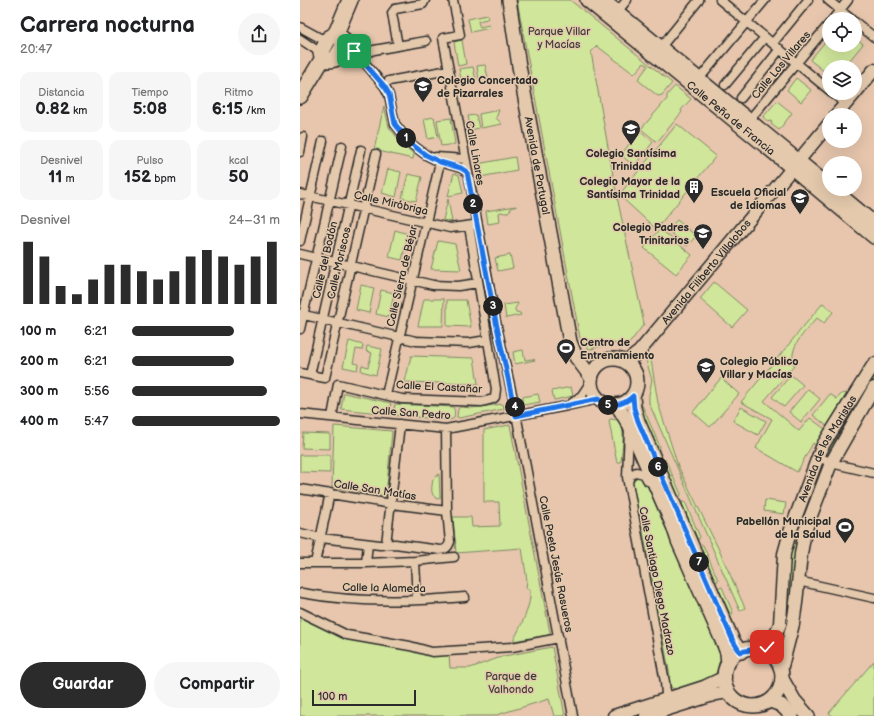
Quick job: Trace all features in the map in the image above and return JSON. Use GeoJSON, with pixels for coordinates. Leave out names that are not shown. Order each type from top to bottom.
{"type":"FeatureCollection","features":[{"type":"Feature","properties":{"kind":"highway"},"geometry":{"type":"LineString","coordinates":[[300,96],[322,55],[329,60],[335,59],[350,0]]}},
{"type":"Feature","properties":{"kind":"main road","name":"Avenida de Portugal"},"geometry":{"type":"LineString","coordinates":[[508,0],[570,342],[576,357],[591,380]]}},
{"type":"Feature","properties":{"kind":"main road","name":"Calle Peña de Francia"},"geometry":{"type":"LineString","coordinates":[[587,0],[795,164],[822,181]]}},
{"type":"Feature","properties":{"kind":"main road","name":"Calle Peña de Francia"},"geometry":{"type":"LineString","coordinates":[[603,0],[750,120],[874,237]]}},
{"type":"Feature","properties":{"kind":"main road"},"geometry":{"type":"LineString","coordinates":[[862,85],[874,70]]}},
{"type":"Feature","properties":{"kind":"main road"},"geometry":{"type":"LineString","coordinates":[[842,108],[849,100]]}},
{"type":"Feature","properties":{"kind":"main road","name":"Avenida Filiberto Villalobos"},"geometry":{"type":"LineString","coordinates":[[626,362],[639,352],[822,132]]}},
{"type":"Feature","properties":{"kind":"main road"},"geometry":{"type":"LineString","coordinates":[[841,196],[874,223]]}},
{"type":"Feature","properties":{"kind":"main road","name":"Avenida de Portugal"},"geometry":{"type":"LineString","coordinates":[[568,330],[582,354],[602,362]]}},
{"type":"Feature","properties":{"kind":"main road"},"geometry":{"type":"LineString","coordinates":[[616,359],[626,362],[634,370],[637,380],[636,391],[629,400],[617,405],[608,405],[598,399],[593,392],[591,380],[597,366],[602,362],[616,359]]}},
{"type":"Feature","properties":{"kind":"main road","name":"Avenida de los Maristas"},"geometry":{"type":"LineString","coordinates":[[762,650],[772,642],[780,624],[784,554],[790,532],[818,457],[823,445],[874,364]]}},
{"type":"Feature","properties":{"kind":"main road","name":"Avenida de los Maristas"},"geometry":{"type":"LineString","coordinates":[[781,674],[792,624],[805,531],[831,463],[874,388]]}},
{"type":"Feature","properties":{"kind":"main road"},"geometry":{"type":"LineString","coordinates":[[633,396],[635,414],[653,458],[733,641],[740,652]]}},
{"type":"Feature","properties":{"kind":"main road"},"geometry":{"type":"LineString","coordinates":[[617,405],[629,425],[724,645],[727,653],[728,664],[725,677],[728,692],[739,702],[746,705],[760,705],[770,701],[777,694],[780,687],[781,674]]}},
{"type":"Feature","properties":{"kind":"main road"},"geometry":{"type":"LineString","coordinates":[[728,664],[740,652],[755,649],[762,650],[770,654],[777,661],[781,674],[794,700],[808,716]]}},
{"type":"Feature","properties":{"kind":"main road"},"geometry":{"type":"LineString","coordinates":[[614,716],[704,687],[725,677]]}},
{"type":"Feature","properties":{"kind":"main road"},"geometry":{"type":"LineString","coordinates":[[646,716],[716,694],[728,692]]}},
{"type":"Feature","properties":{"kind":"main road"},"geometry":{"type":"LineString","coordinates":[[770,701],[783,706],[792,716]]}},
{"type":"Feature","properties":{"kind":"street"},"geometry":{"type":"LineString","coordinates":[[398,46],[392,13],[395,9],[410,4],[423,4],[425,0]]}},
{"type":"Feature","properties":{"kind":"street","name":"Calle Linares"},"geometry":{"type":"LineString","coordinates":[[453,0],[460,35],[443,38],[477,224],[516,416]]}},
{"type":"Feature","properties":{"kind":"street"},"geometry":{"type":"LineString","coordinates":[[617,12],[627,0]]}},
{"type":"Feature","properties":{"kind":"street"},"geometry":{"type":"LineString","coordinates":[[661,47],[699,0]]}},
{"type":"Feature","properties":{"kind":"street"},"geometry":{"type":"LineString","coordinates":[[720,0],[822,84]]}},
{"type":"Feature","properties":{"kind":"street"},"geometry":{"type":"LineString","coordinates":[[699,79],[765,0]]}},
{"type":"Feature","properties":{"kind":"street"},"geometry":{"type":"LineString","coordinates":[[773,43],[808,0]]}},
{"type":"Feature","properties":{"kind":"street"},"geometry":{"type":"LineString","coordinates":[[828,0],[842,12]]}},
{"type":"Feature","properties":{"kind":"street"},"geometry":{"type":"LineString","coordinates":[[840,10],[848,0]]}},
{"type":"Feature","properties":{"kind":"street"},"geometry":{"type":"LineString","coordinates":[[300,27],[320,38],[340,39],[359,56],[385,87],[389,94],[395,124],[410,143],[426,155],[440,162],[461,168],[467,172]]}},
{"type":"Feature","properties":{"kind":"street"},"geometry":{"type":"LineString","coordinates":[[862,28],[874,38]]}},
{"type":"Feature","properties":{"kind":"street","name":"Calle Los Villares"},"geometry":{"type":"LineString","coordinates":[[750,120],[822,33]]}},
{"type":"Feature","properties":{"kind":"street"},"geometry":{"type":"LineString","coordinates":[[725,85],[765,37]]}},
{"type":"Feature","properties":{"kind":"street"},"geometry":{"type":"LineString","coordinates":[[300,39],[322,55]]}},
{"type":"Feature","properties":{"kind":"street"},"geometry":{"type":"LineString","coordinates":[[359,56],[367,52],[426,41]]}},
{"type":"Feature","properties":{"kind":"street"},"geometry":{"type":"LineString","coordinates":[[740,98],[780,49]]}},
{"type":"Feature","properties":{"kind":"street"},"geometry":{"type":"LineString","coordinates":[[389,82],[449,70]]}},
{"type":"Feature","properties":{"kind":"street"},"geometry":{"type":"LineString","coordinates":[[841,100],[846,104]]}},
{"type":"Feature","properties":{"kind":"street"},"geometry":{"type":"LineString","coordinates":[[300,152],[303,137]]}},
{"type":"Feature","properties":{"kind":"street"},"geometry":{"type":"LineString","coordinates":[[300,241],[323,141]]}},
{"type":"Feature","properties":{"kind":"street"},"geometry":{"type":"LineString","coordinates":[[300,329],[342,146]]}},
{"type":"Feature","properties":{"kind":"street","name":"Calle del Bodón"},"geometry":{"type":"LineString","coordinates":[[310,375],[361,150]]}},
{"type":"Feature","properties":{"kind":"street","name":"Calle Moriscos"},"geometry":{"type":"LineString","coordinates":[[310,375],[325,378],[376,154]]}},
{"type":"Feature","properties":{"kind":"street"},"geometry":{"type":"LineString","coordinates":[[426,155],[465,160]]}},
{"type":"Feature","properties":{"kind":"street","name":"Calle Sierra de Béjar"},"geometry":{"type":"LineString","coordinates":[[386,395],[440,162]]}},
{"type":"Feature","properties":{"kind":"street","name":"Calle Miróbriga"},"geometry":{"type":"LineString","coordinates":[[300,194],[450,228],[477,224]]}},
{"type":"Feature","properties":{"kind":"street"},"geometry":{"type":"LineString","coordinates":[[302,315],[416,341],[469,343],[487,340],[469,226]]}},
{"type":"Feature","properties":{"kind":"street"},"geometry":{"type":"LineString","coordinates":[[300,254],[433,285],[458,286],[478,283]]}},
{"type":"Feature","properties":{"kind":"street","name":"Calle El Castañar"},"geometry":{"type":"LineString","coordinates":[[332,418],[338,384],[402,398],[482,402],[493,399],[496,394],[487,340]]}},
{"type":"Feature","properties":{"kind":"street"},"geometry":{"type":"LineString","coordinates":[[300,373],[310,375]]}},
{"type":"Feature","properties":{"kind":"street","name":"Calle San Pedro"},"geometry":{"type":"LineString","coordinates":[[568,406],[582,395],[591,380]]}},
{"type":"Feature","properties":{"kind":"street","name":"Calle San Pedro"},"geometry":{"type":"LineString","coordinates":[[300,414],[446,429],[598,399]]}},
{"type":"Feature","properties":{"kind":"street","name":"Calle Poeta Jesús Rasueros"},"geometry":{"type":"LineString","coordinates":[[516,416],[573,716]]}},
{"type":"Feature","properties":{"kind":"street"},"geometry":{"type":"LineString","coordinates":[[386,544],[392,504],[400,424]]}},
{"type":"Feature","properties":{"kind":"street","name":"Calle Santiago Diego Madrazo"},"geometry":{"type":"LineString","coordinates":[[629,425],[626,465],[628,483],[665,682],[664,700]]}},
{"type":"Feature","properties":{"kind":"street"},"geometry":{"type":"LineString","coordinates":[[300,533],[321,538],[368,544],[386,544],[443,550],[449,546],[446,429]]}},
{"type":"Feature","properties":{"kind":"street"},"geometry":{"type":"LineString","coordinates":[[818,457],[831,463],[874,473]]}},
{"type":"Feature","properties":{"kind":"street","name":"Calle Santiago Diego Madrazo"},"geometry":{"type":"LineString","coordinates":[[628,483],[630,476],[633,473],[636,472],[644,474],[665,521],[678,541]]}},
{"type":"Feature","properties":{"kind":"street","name":"Calle San Matías"},"geometry":{"type":"LineString","coordinates":[[300,489],[392,504],[447,511]]}},
{"type":"Feature","properties":{"kind":"street"},"geometry":{"type":"LineString","coordinates":[[315,563],[330,494]]}},
{"type":"Feature","properties":{"kind":"street"},"geometry":{"type":"LineString","coordinates":[[366,563],[368,544]]}},
{"type":"Feature","properties":{"kind":"street"},"geometry":{"type":"LineString","coordinates":[[417,600],[418,560],[422,548]]}},
{"type":"Feature","properties":{"kind":"street"},"geometry":{"type":"LineString","coordinates":[[300,563],[366,563],[454,557]]}},
{"type":"Feature","properties":{"kind":"street"},"geometry":{"type":"LineString","coordinates":[[798,582],[874,598]]}},
{"type":"Feature","properties":{"kind":"street","name":"Calle la Alameda"},"geometry":{"type":"LineString","coordinates":[[302,593],[328,598],[352,599],[417,600],[465,597]]}},
{"type":"Feature","properties":{"kind":"street"},"geometry":{"type":"LineString","coordinates":[[300,612],[347,635],[410,646],[432,652],[512,647],[559,638]]}},
{"type":"Feature","properties":{"kind":"street"},"geometry":{"type":"LineString","coordinates":[[665,682],[671,689],[676,691],[704,687]]}},
{"type":"Feature","properties":{"kind":"green space","name":"Parque Villar y Macías"},"geometry":{"type":"Polygon","coordinates":[[[517,0],[570,0],[672,83],[662,95],[658,96],[638,80],[648,66],[644,63],[634,74],[597,46],[591,52],[616,192],[644,324],[628,345],[612,343],[591,349],[588,348],[580,338],[517,0]]]}},
{"type":"Feature","properties":{"kind":"green space"},"geometry":{"type":"Polygon","coordinates":[[[487,15],[487,19],[478,21],[480,27],[489,25],[490,28],[471,32],[468,19],[487,15]]]}},
{"type":"Feature","properties":{"kind":"green space"},"geometry":{"type":"Polygon","coordinates":[[[462,40],[466,64],[458,66],[454,42],[462,40]]]}},
{"type":"Feature","properties":{"kind":"green space"},"geometry":{"type":"Polygon","coordinates":[[[822,45],[822,52],[856,52],[850,60],[822,60],[822,69],[810,60],[822,45]]]}},
{"type":"Feature","properties":{"kind":"green space"},"geometry":{"type":"Polygon","coordinates":[[[485,65],[488,78],[479,80],[477,66],[485,65]]]}},
{"type":"Feature","properties":{"kind":"green space"},"geometry":{"type":"Polygon","coordinates":[[[473,67],[476,80],[462,83],[459,69],[473,67]]]}},
{"type":"Feature","properties":{"kind":"green space"},"geometry":{"type":"Polygon","coordinates":[[[796,78],[811,90],[801,102],[787,90],[796,78]]]}},
{"type":"Feature","properties":{"kind":"green space"},"geometry":{"type":"Polygon","coordinates":[[[675,86],[691,99],[657,142],[641,129],[667,99],[667,95],[675,86]]]}},
{"type":"Feature","properties":{"kind":"green space"},"geometry":{"type":"Polygon","coordinates":[[[777,101],[792,113],[779,130],[771,124],[772,122],[769,122],[763,117],[777,101]]]}},
{"type":"Feature","properties":{"kind":"green space"},"geometry":{"type":"Polygon","coordinates":[[[384,106],[389,127],[402,144],[414,154],[413,159],[374,150],[384,106]]]}},
{"type":"Feature","properties":{"kind":"green space"},"geometry":{"type":"Polygon","coordinates":[[[499,110],[496,118],[502,124],[481,128],[479,114],[499,110]]]}},
{"type":"Feature","properties":{"kind":"green space"},"geometry":{"type":"Polygon","coordinates":[[[476,115],[479,128],[471,130],[468,116],[476,115]]]}},
{"type":"Feature","properties":{"kind":"green space"},"geometry":{"type":"Polygon","coordinates":[[[434,117],[438,137],[428,139],[424,119],[434,117]]]}},
{"type":"Feature","properties":{"kind":"green space"},"geometry":{"type":"Polygon","coordinates":[[[451,118],[455,144],[441,146],[437,120],[451,118]]]}},
{"type":"Feature","properties":{"kind":"green space"},"geometry":{"type":"Polygon","coordinates":[[[677,124],[716,156],[656,229],[619,195],[677,124]]]}},
{"type":"Feature","properties":{"kind":"green space"},"geometry":{"type":"Polygon","coordinates":[[[639,131],[653,142],[634,166],[621,155],[639,131]]]}},
{"type":"Feature","properties":{"kind":"green space"},"geometry":{"type":"Polygon","coordinates":[[[515,157],[517,170],[480,177],[477,164],[515,157]]]}},
{"type":"Feature","properties":{"kind":"green space"},"geometry":{"type":"Polygon","coordinates":[[[388,169],[401,172],[396,197],[382,193],[388,169]]]}},
{"type":"Feature","properties":{"kind":"green space"},"geometry":{"type":"Polygon","coordinates":[[[454,173],[459,175],[463,193],[448,196],[454,173]]]}},
{"type":"Feature","properties":{"kind":"green space"},"geometry":{"type":"Polygon","coordinates":[[[408,174],[422,177],[416,201],[402,198],[408,174]]]}},
{"type":"Feature","properties":{"kind":"green space"},"geometry":{"type":"Polygon","coordinates":[[[448,199],[452,222],[443,220],[448,199]]]}},
{"type":"Feature","properties":{"kind":"green space"},"geometry":{"type":"Polygon","coordinates":[[[516,206],[512,207],[508,212],[499,213],[500,222],[488,224],[486,211],[516,206]]]}},
{"type":"Feature","properties":{"kind":"green space"},"geometry":{"type":"Polygon","coordinates":[[[677,220],[696,236],[687,246],[668,230],[677,220]]]}},
{"type":"Feature","properties":{"kind":"green space"},"geometry":{"type":"Polygon","coordinates":[[[660,229],[692,255],[676,274],[644,248],[660,229]]]}},
{"type":"Feature","properties":{"kind":"green space"},"geometry":{"type":"Polygon","coordinates":[[[395,230],[408,234],[402,260],[389,257],[395,230]]]}},
{"type":"Feature","properties":{"kind":"green space"},"geometry":{"type":"Polygon","coordinates":[[[438,241],[455,244],[461,270],[431,269],[438,241]]]}},
{"type":"Feature","properties":{"kind":"green space"},"geometry":{"type":"Polygon","coordinates":[[[510,255],[513,268],[498,271],[495,258],[510,255]]]}},
{"type":"Feature","properties":{"kind":"green space"},"geometry":{"type":"Polygon","coordinates":[[[714,282],[747,310],[732,327],[700,299],[714,282]]]}},
{"type":"Feature","properties":{"kind":"green space"},"geometry":{"type":"Polygon","coordinates":[[[361,285],[374,288],[369,313],[356,310],[361,285]]]}},
{"type":"Feature","properties":{"kind":"green space"},"geometry":{"type":"Polygon","coordinates":[[[381,290],[394,293],[389,317],[376,314],[381,290]]]}},
{"type":"Feature","properties":{"kind":"green space"},"geometry":{"type":"Polygon","coordinates":[[[424,299],[444,299],[443,326],[418,326],[424,299]]]}},
{"type":"Feature","properties":{"kind":"green space"},"geometry":{"type":"Polygon","coordinates":[[[447,300],[466,300],[471,327],[447,326],[447,300]]]}},
{"type":"Feature","properties":{"kind":"green space"},"geometry":{"type":"Polygon","coordinates":[[[518,303],[515,310],[521,315],[506,318],[504,305],[518,303]]]}},
{"type":"Feature","properties":{"kind":"green space"},"geometry":{"type":"Polygon","coordinates":[[[823,303],[833,312],[824,323],[817,318],[803,334],[793,352],[794,366],[764,401],[799,431],[810,418],[825,429],[816,445],[813,443],[797,472],[756,448],[772,419],[741,402],[823,303]]]}},
{"type":"Feature","properties":{"kind":"green space"},"geometry":{"type":"Polygon","coordinates":[[[349,341],[363,345],[362,350],[356,349],[353,363],[358,364],[357,370],[343,367],[349,341]]]}},
{"type":"Feature","properties":{"kind":"green space"},"geometry":{"type":"Polygon","coordinates":[[[367,346],[382,349],[376,375],[361,371],[362,365],[368,367],[372,353],[366,351],[367,346]]]}},
{"type":"Feature","properties":{"kind":"green space"},"geometry":{"type":"Polygon","coordinates":[[[523,350],[525,360],[535,360],[515,364],[513,352],[523,350]]]}},
{"type":"Feature","properties":{"kind":"green space"},"geometry":{"type":"Polygon","coordinates":[[[650,354],[658,403],[678,466],[719,550],[745,608],[740,611],[649,403],[652,380],[646,360],[650,354]]]}},
{"type":"Feature","properties":{"kind":"green space"},"geometry":{"type":"Polygon","coordinates":[[[411,356],[474,358],[478,384],[405,382],[411,356]]]}},
{"type":"Feature","properties":{"kind":"green space"},"geometry":{"type":"Polygon","coordinates":[[[874,372],[874,380],[831,455],[829,455],[828,452],[843,426],[843,421],[874,372]]]}},
{"type":"Feature","properties":{"kind":"green space"},"geometry":{"type":"Polygon","coordinates":[[[791,375],[803,385],[784,407],[772,397],[791,375]]]}},
{"type":"Feature","properties":{"kind":"green space"},"geometry":{"type":"Polygon","coordinates":[[[721,378],[739,394],[710,427],[693,412],[721,378]]]}},
{"type":"Feature","properties":{"kind":"green space"},"geometry":{"type":"Polygon","coordinates":[[[571,387],[573,396],[554,400],[552,391],[571,387]]]}},
{"type":"Feature","properties":{"kind":"green space"},"geometry":{"type":"Polygon","coordinates":[[[808,389],[820,399],[801,422],[789,412],[808,389]]]}},
{"type":"Feature","properties":{"kind":"green space"},"geometry":{"type":"Polygon","coordinates":[[[344,393],[391,403],[389,414],[341,409],[344,393]]]}},
{"type":"Feature","properties":{"kind":"green space"},"geometry":{"type":"Polygon","coordinates":[[[847,393],[827,426],[813,415],[830,394],[837,399],[841,394],[847,393]]]}},
{"type":"Feature","properties":{"kind":"green space"},"geometry":{"type":"Polygon","coordinates":[[[538,394],[540,402],[523,405],[522,397],[538,394]]]}},
{"type":"Feature","properties":{"kind":"green space"},"geometry":{"type":"Polygon","coordinates":[[[395,404],[453,407],[454,416],[453,419],[448,420],[393,415],[395,404]]]}},
{"type":"Feature","properties":{"kind":"green space"},"geometry":{"type":"Polygon","coordinates":[[[503,404],[504,409],[459,418],[457,417],[458,409],[460,407],[472,408],[503,404]]]}},
{"type":"Feature","properties":{"kind":"green space"},"geometry":{"type":"Polygon","coordinates":[[[642,405],[660,447],[659,450],[640,408],[642,405]]]}},
{"type":"Feature","properties":{"kind":"green space"},"geometry":{"type":"Polygon","coordinates":[[[741,407],[766,421],[758,435],[733,421],[741,407]]]}},
{"type":"Feature","properties":{"kind":"green space"},"geometry":{"type":"Polygon","coordinates":[[[610,419],[619,420],[621,424],[623,445],[620,462],[617,462],[616,458],[609,421],[610,419]]]}},
{"type":"Feature","properties":{"kind":"green space"},"geometry":{"type":"Polygon","coordinates":[[[510,425],[550,633],[548,635],[513,641],[525,616],[530,596],[530,590],[526,588],[527,581],[522,548],[456,553],[453,517],[471,517],[472,527],[500,526],[499,502],[484,502],[484,430],[510,425]]]}},
{"type":"Feature","properties":{"kind":"green space"},"geometry":{"type":"Polygon","coordinates":[[[334,426],[392,431],[386,496],[332,487],[334,426]]]}},
{"type":"Feature","properties":{"kind":"green space"},"geometry":{"type":"Polygon","coordinates":[[[303,433],[330,434],[330,449],[302,448],[303,433]]]}},
{"type":"Feature","properties":{"kind":"green space"},"geometry":{"type":"Polygon","coordinates":[[[300,455],[330,455],[330,473],[300,472],[300,455]]]}},
{"type":"Feature","properties":{"kind":"green space"},"geometry":{"type":"Polygon","coordinates":[[[665,459],[681,494],[680,497],[678,496],[663,463],[665,459]]]}},
{"type":"Feature","properties":{"kind":"green space"},"geometry":{"type":"Polygon","coordinates":[[[439,474],[440,498],[438,499],[433,495],[432,488],[433,479],[439,474]]]}},
{"type":"Feature","properties":{"kind":"green space"},"geometry":{"type":"Polygon","coordinates":[[[816,474],[822,477],[785,640],[780,639],[789,553],[816,474]]]}},
{"type":"Feature","properties":{"kind":"green space"},"geometry":{"type":"Polygon","coordinates":[[[636,475],[644,478],[722,658],[715,676],[676,689],[672,688],[668,679],[670,676],[659,617],[656,615],[655,608],[657,605],[639,510],[636,508],[631,483],[632,479],[636,475]]]}},
{"type":"Feature","properties":{"kind":"green space"},"geometry":{"type":"Polygon","coordinates":[[[765,500],[786,503],[784,514],[764,511],[765,500]]]}},
{"type":"Feature","properties":{"kind":"green space"},"geometry":{"type":"Polygon","coordinates":[[[682,502],[686,504],[700,537],[698,540],[682,504],[682,502]]]}},
{"type":"Feature","properties":{"kind":"green space"},"geometry":{"type":"Polygon","coordinates":[[[703,545],[718,580],[717,582],[715,581],[700,546],[703,545]]]}},
{"type":"Feature","properties":{"kind":"green space"},"geometry":{"type":"Polygon","coordinates":[[[722,587],[733,613],[731,616],[718,588],[722,587]]]}},
{"type":"Feature","properties":{"kind":"green space","name":"Parque de Valhondo"},"geometry":{"type":"Polygon","coordinates":[[[300,615],[321,625],[409,648],[417,652],[449,655],[450,668],[470,668],[504,656],[552,647],[565,716],[554,716],[549,699],[493,716],[300,716],[300,615]]]}},
{"type":"Feature","properties":{"kind":"green space"},"geometry":{"type":"Polygon","coordinates":[[[874,661],[874,716],[833,716],[829,713],[874,661]]]}},
{"type":"Feature","properties":{"kind":"place","name":"Colegio Concertado de Pizarrales"},"geometry":{"type":"Point","coordinates":[423,103]}},
{"type":"Feature","properties":{"kind":"place","name":"Colegio Santísima Trinidad"},"geometry":{"type":"Point","coordinates":[631,146]}},
{"type":"Feature","properties":{"kind":"place","name":"Colegio Mayor de la Santísima Trinidad"},"geometry":{"type":"Point","coordinates":[694,204]}},
{"type":"Feature","properties":{"kind":"place","name":"Escuela Oficial de Idiomas"},"geometry":{"type":"Point","coordinates":[800,215]}},
{"type":"Feature","properties":{"kind":"place","name":"Colegio Padres Trinitarios"},"geometry":{"type":"Point","coordinates":[703,250]}},
{"type":"Feature","properties":{"kind":"place","name":"Centro de Entrenamiento"},"geometry":{"type":"Point","coordinates":[566,365]}},
{"type":"Feature","properties":{"kind":"place","name":"Colegio Público Villar y Macías"},"geometry":{"type":"Point","coordinates":[706,384]}},
{"type":"Feature","properties":{"kind":"place","name":"Pabellón Municipal de la Salud"},"geometry":{"type":"Point","coordinates":[845,544]}},
{"type":"Feature","properties":{"kind":"route"},"geometry":{"type":"LineString","coordinates":[[354,51],[385,87],[389,94],[395,124],[410,143],[426,155],[440,162],[461,168],[467,172],[516,416],[598,399],[608,405],[623,404],[633,396],[635,414],[733,641],[740,652],[747,649],[762,650],[767,647]]}}]}
